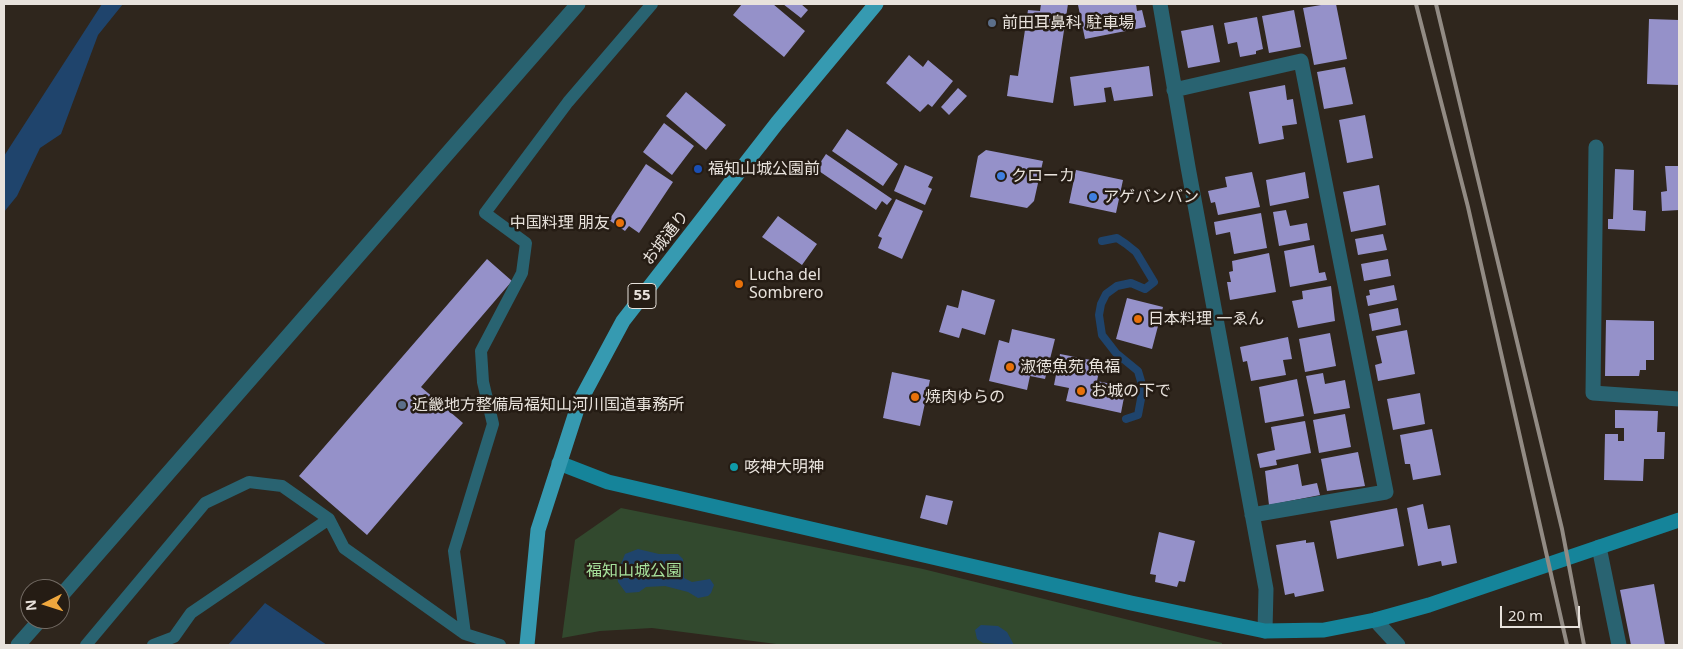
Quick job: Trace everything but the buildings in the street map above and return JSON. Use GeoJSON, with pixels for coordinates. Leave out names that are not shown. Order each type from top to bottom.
{"type":"FeatureCollection","features":[{"type":"Feature","properties":{"kind":"main road","name":"お城通り"},"geometry":{"type":"LineString","coordinates":[[527,645],[538,530],[579,403],[623,321],[777,124],[876,4]]}},
{"type":"Feature","properties":{"kind":"street"},"geometry":{"type":"LineString","coordinates":[[70,587],[578,4]]}},
{"type":"Feature","properties":{"kind":"street"},"geometry":{"type":"LineString","coordinates":[[1160,4],[1174,90],[1266,589],[1265,631]]}},
{"type":"Feature","properties":{"kind":"street"},"geometry":{"type":"LineString","coordinates":[[1174,90],[1302,61],[1386,492],[1252,515]]}},
{"type":"Feature","properties":{"kind":"street"},"geometry":{"type":"LineString","coordinates":[[1596,147],[1593,393],[1679,399]]}},
{"type":"Feature","properties":{"kind":"street"},"geometry":{"type":"LineString","coordinates":[[559,463],[608,482],[1131,603],[1265,631],[1324,630],[1375,620],[1429,605],[1679,520]]}},
{"type":"Feature","properties":{"kind":"street"},"geometry":{"type":"LineString","coordinates":[[1599,547],[1619,645]]}},
{"type":"Feature","properties":{"kind":"street"},"geometry":{"type":"LineString","coordinates":[[1375,620],[1398,645]]}},
{"type":"Feature","properties":{"kind":"street"},"geometry":{"type":"LineString","coordinates":[[18,645],[32,629]]}},
{"type":"Feature","properties":{"kind":"lane"},"geometry":{"type":"LineString","coordinates":[[465,634],[454,550],[492,424],[483,382],[481,351],[522,273],[526,243],[485,213],[568,102],[652,4]]}},
{"type":"Feature","properties":{"kind":"lane"},"geometry":{"type":"LineString","coordinates":[[86,645],[205,503],[249,482],[282,486],[329,518],[344,548],[465,634],[500,645]]}},
{"type":"Feature","properties":{"kind":"lane"},"geometry":{"type":"LineString","coordinates":[[152,645],[174,637],[191,613],[329,518]]}},
{"type":"Feature","properties":{"kind":"green space","name":"福知山城公園"},"geometry":{"type":"Polygon","coordinates":[[[621,508],[923,569],[1222,643],[1222,645],[784,645],[652,628],[600,631],[562,638],[575,540],[621,508]]]}},
{"type":"Feature","properties":{"kind":"water"},"geometry":{"type":"Polygon","coordinates":[[[102,4],[123,4],[98,35],[61,134],[40,148],[17,196],[4,212],[4,156],[102,4]]]}},
{"type":"Feature","properties":{"kind":"water"},"geometry":{"type":"Polygon","coordinates":[[[638,549],[659,554],[678,554],[683,559],[684,578],[692,582],[710,579],[714,585],[711,593],[708,596],[698,598],[688,592],[665,586],[646,587],[639,592],[626,593],[618,582],[617,574],[625,554],[638,549]]]}},
{"type":"Feature","properties":{"kind":"water"},"geometry":{"type":"Polygon","coordinates":[[[265,603],[327,645],[228,645],[265,603]]]}},
{"type":"Feature","properties":{"kind":"water"},"geometry":{"type":"Polygon","coordinates":[[[981,625],[998,626],[1007,632],[1014,645],[983,643],[977,639],[975,630],[981,625]]]}},
{"type":"Feature","properties":{"kind":"waterway"},"geometry":{"type":"LineString","coordinates":[[1102,241],[1117,238],[1126,244],[1136,252],[1154,282],[1145,289],[1131,283],[1117,286],[1106,294],[1101,304],[1099,315],[1102,335],[1116,353],[1138,371],[1143,388],[1138,415],[1126,419]]}},
{"type":"Feature","properties":{"kind":"railway"},"geometry":{"type":"LineString","coordinates":[[1416,4],[1468,207],[1567,645]]}},
{"type":"Feature","properties":{"kind":"railway"},"geometry":{"type":"LineString","coordinates":[[1436,4],[1562,529],[1584,645]]}},
{"type":"Feature","properties":{"kind":"place","name":"前田耳鼻科 駐車場"},"geometry":{"type":"Point","coordinates":[992,23]}},
{"type":"Feature","properties":{"kind":"place","name":"福知山城公園前"},"geometry":{"type":"Point","coordinates":[698,169]}},
{"type":"Feature","properties":{"kind":"place","name":"クローカ"},"geometry":{"type":"Point","coordinates":[1001,176]}},
{"type":"Feature","properties":{"kind":"place","name":"アゲバンバン"},"geometry":{"type":"Point","coordinates":[1093,197]}},
{"type":"Feature","properties":{"kind":"place","name":"中国料理 朋友"},"geometry":{"type":"Point","coordinates":[620,223]}},
{"type":"Feature","properties":{"kind":"place","name":"Lucha del Sombrero"},"geometry":{"type":"Point","coordinates":[739,284]}},
{"type":"Feature","properties":{"kind":"place","name":"日本料理 一ゑん"},"geometry":{"type":"Point","coordinates":[1138,319]}},
{"type":"Feature","properties":{"kind":"place","name":"淑徳魚苑 魚福"},"geometry":{"type":"Point","coordinates":[1010,367]}},
{"type":"Feature","properties":{"kind":"place","name":"お城の下で"},"geometry":{"type":"Point","coordinates":[1081,391]}},
{"type":"Feature","properties":{"kind":"place","name":"焼肉ゆらの"},"geometry":{"type":"Point","coordinates":[915,397]}},
{"type":"Feature","properties":{"kind":"place","name":"近畿地方整備局福知山河川国道事務所"},"geometry":{"type":"Point","coordinates":[402,405]}},
{"type":"Feature","properties":{"kind":"place","name":"咳神大明神"},"geometry":{"type":"Point","coordinates":[734,467]}}]}
